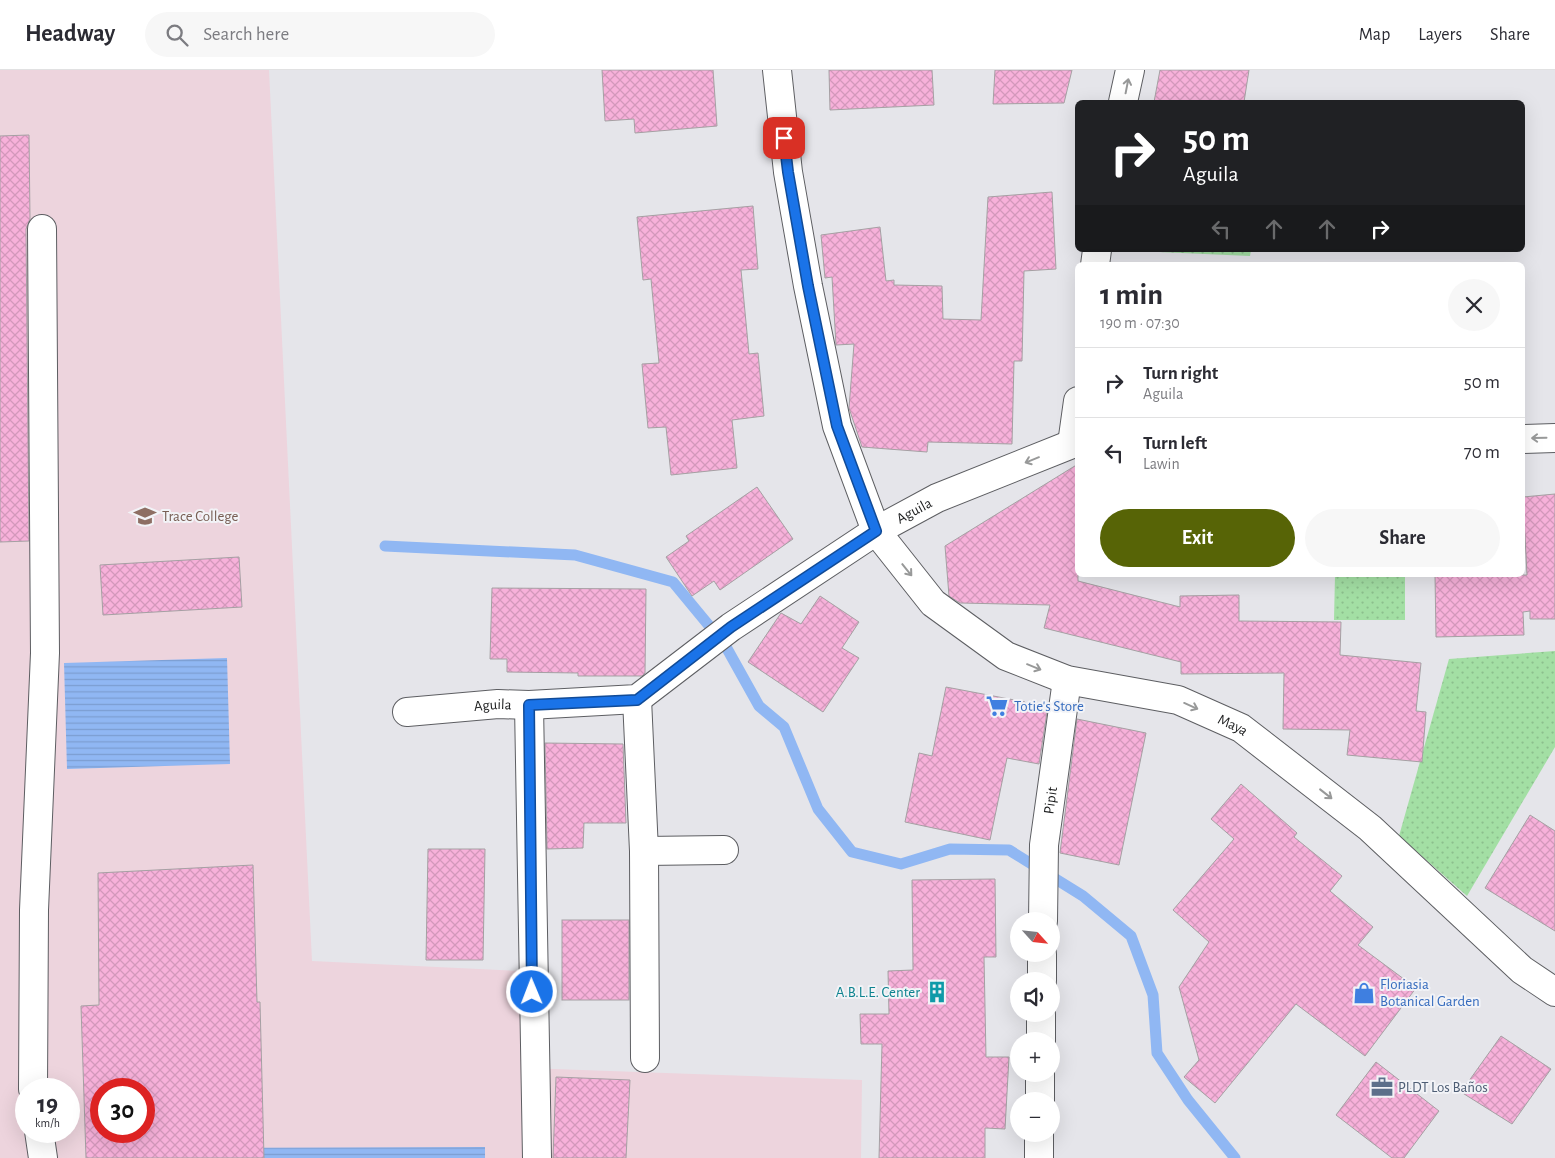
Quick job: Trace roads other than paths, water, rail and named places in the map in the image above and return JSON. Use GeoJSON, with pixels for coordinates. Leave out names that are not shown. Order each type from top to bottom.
{"type":"FeatureCollection","features":[{"type":"Feature","properties":{"kind":"street","name":"Maya"},"geometry":{"type":"LineString","coordinates":[[777,70],[788,172],[808,286],[837,426],[876,531],[933,603],[1006,656],[1067,680],[1178,700],[1241,728],[1370,828],[1522,970],[1555,992]]}},
{"type":"Feature","properties":{"kind":"street"},"geometry":{"type":"LineString","coordinates":[[1123,100],[1130,70]]}},
{"type":"Feature","properties":{"kind":"street"},"geometry":{"type":"LineString","coordinates":[[33,1078],[34,910],[44,653],[42,229]]}},
{"type":"Feature","properties":{"kind":"street"},"geometry":{"type":"LineString","coordinates":[[1525,439],[1555,438]]}},
{"type":"Feature","properties":{"kind":"street","name":"Aguila"},"geometry":{"type":"LineString","coordinates":[[406,712],[498,704],[529,705],[637,700],[731,627],[876,531],[937,498],[1075,444]]}},
{"type":"Feature","properties":{"kind":"street","name":"Pipit"},"geometry":{"type":"LineString","coordinates":[[1043,912],[1044,845],[1067,680]]}},
{"type":"Feature","properties":{"kind":"street"},"geometry":{"type":"LineString","coordinates":[[637,700],[644,851],[645,1058]]}},
{"type":"Feature","properties":{"kind":"street"},"geometry":{"type":"LineString","coordinates":[[529,705],[537,1158]]}},
{"type":"Feature","properties":{"kind":"street"},"geometry":{"type":"LineString","coordinates":[[644,851],[724,850]]}},
{"type":"Feature","properties":{"kind":"street"},"geometry":{"type":"LineString","coordinates":[[1039,1142],[1039,1158]]}},
{"type":"Feature","properties":{"kind":"street"},"geometry":{"type":"LineString","coordinates":[[41,1143],[44,1158]]}},
{"type":"Feature","properties":{"kind":"water"},"geometry":{"type":"Polygon","coordinates":[[[227,658],[230,764],[67,769],[64,663],[227,658]]]}},
{"type":"Feature","properties":{"kind":"water"},"geometry":{"type":"Polygon","coordinates":[[[485,1147],[485,1158],[206,1158],[206,1148],[485,1147]]]}},
{"type":"Feature","properties":{"kind":"waterway"},"geometry":{"type":"LineString","coordinates":[[385,546],[575,555],[673,582],[725,645],[759,706],[784,727],[818,809],[852,852],[901,864],[950,849],[1009,850],[1083,896],[1131,936],[1153,995],[1157,1053],[1188,1100],[1235,1158]]}},
{"type":"Feature","properties":{"kind":"place","name":"Trace College"},"geometry":{"type":"Point","coordinates":[145,516]}},
{"type":"Feature","properties":{"kind":"place","name":"Totie's Store"},"geometry":{"type":"Point","coordinates":[997,706]}},
{"type":"Feature","properties":{"kind":"place","name":"A.B.L.E. Center"},"geometry":{"type":"Point","coordinates":[937,992]}},
{"type":"Feature","properties":{"kind":"place","name":"Floriasia Botanical Garden"},"geometry":{"type":"Point","coordinates":[1364,993]}},
{"type":"Feature","properties":{"kind":"place","name":"PLDT Los Baños"},"geometry":{"type":"Point","coordinates":[1382,1087]}}]}
